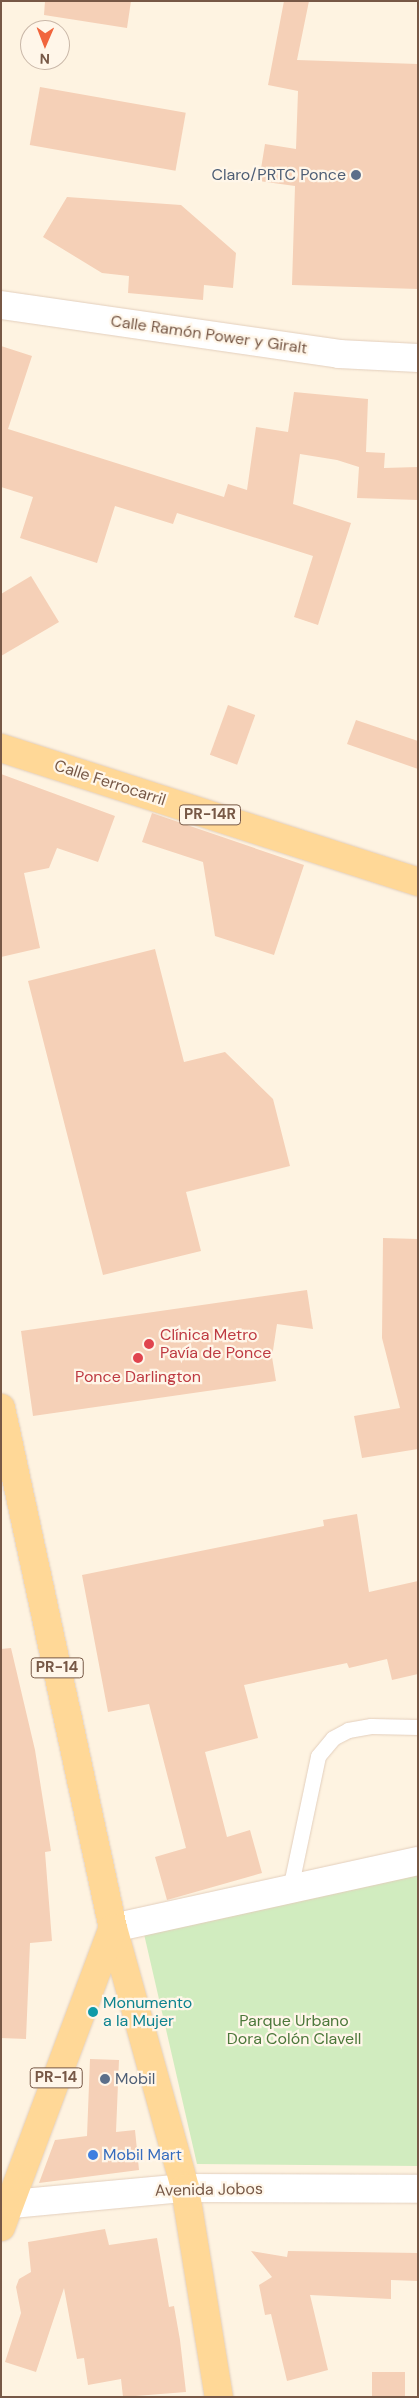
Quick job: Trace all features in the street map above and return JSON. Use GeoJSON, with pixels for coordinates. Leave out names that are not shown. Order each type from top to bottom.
{"type":"FeatureCollection","features":[{"type":"Feature","properties":{"kind":"main road","name":"Calle Ferrocarril"},"geometry":{"type":"LineString","coordinates":[[1,748],[418,882]]}},
{"type":"Feature","properties":{"kind":"main road","name":"PR-14"},"geometry":{"type":"LineString","coordinates":[[1,1408],[113,1928],[3,2212]]}},
{"type":"Feature","properties":{"kind":"main road"},"geometry":{"type":"LineString","coordinates":[[113,1928],[185,2188],[220,2397]]}},
{"type":"Feature","properties":{"kind":"street","name":"Calle Ramón Power y Giralt"},"geometry":{"type":"LineString","coordinates":[[1,305],[339,354],[418,358]]}},
{"type":"Feature","properties":{"kind":"street"},"geometry":{"type":"LineString","coordinates":[[113,1928],[418,1861]]}},
{"type":"Feature","properties":{"kind":"street","name":"Avenida Jobos"},"geometry":{"type":"LineString","coordinates":[[3,2212],[185,2188],[418,2189]]}},
{"type":"Feature","properties":{"kind":"lane"},"geometry":{"type":"LineString","coordinates":[[290,1889],[318,1756],[333,1738],[348,1730],[371,1726],[418,1727]]}},
{"type":"Feature","properties":{"kind":"green space","name":"Parque Urbano Dora Colón Clavell"},"geometry":{"type":"Polygon","coordinates":[[[418,1875],[418,2166],[197,2164],[144,1934],[418,1875]]]}},
{"type":"Feature","properties":{"kind":"building"},"geometry":{"type":"Polygon","coordinates":[[[45,1],[131,1],[127,28],[44,15],[45,1]]]}},
{"type":"Feature","properties":{"kind":"building","name":"Claro/PRTC Ponce"},"geometry":{"type":"Polygon","coordinates":[[[284,1],[309,1],[297,60],[418,64],[418,289],[292,285],[295,186],[259,181],[265,144],[296,149],[298,91],[268,85],[284,1]]]}},
{"type":"Feature","properties":{"kind":"building"},"geometry":{"type":"Polygon","coordinates":[[[40,87],[186,113],[176,171],[30,145],[40,87]]]}},
{"type":"Feature","properties":{"kind":"building"},"geometry":{"type":"Polygon","coordinates":[[[67,197],[181,205],[236,253],[233,288],[204,285],[203,300],[128,293],[129,276],[102,273],[43,237],[67,197]]]}},
{"type":"Feature","properties":{"kind":"building"},"geometry":{"type":"Polygon","coordinates":[[[1,346],[32,356],[8,429],[224,497],[228,484],[247,490],[256,427],[288,432],[294,392],[368,399],[366,452],[385,453],[384,468],[418,467],[418,500],[357,498],[359,467],[337,460],[300,454],[293,504],[351,523],[318,625],[294,617],[313,556],[177,513],[173,524],[115,506],[97,563],[20,538],[33,497],[1,487],[1,346]]]}},
{"type":"Feature","properties":{"kind":"building"},"geometry":{"type":"Polygon","coordinates":[[[31,576],[59,622],[1,656],[1,594],[31,576]]]}},
{"type":"Feature","properties":{"kind":"building"},"geometry":{"type":"Polygon","coordinates":[[[228,705],[255,715],[237,765],[210,755],[228,705]]]}},
{"type":"Feature","properties":{"kind":"building"},"geometry":{"type":"Polygon","coordinates":[[[356,720],[418,741],[418,769],[347,744],[356,720]]]}},
{"type":"Feature","properties":{"kind":"building"},"geometry":{"type":"Polygon","coordinates":[[[1,774],[115,816],[98,862],[57,848],[49,868],[24,873],[40,948],[1,957],[1,774]]]}},
{"type":"Feature","properties":{"kind":"building"},"geometry":{"type":"Polygon","coordinates":[[[152,813],[304,865],[274,955],[215,936],[203,862],[142,842],[152,813]]]}},
{"type":"Feature","properties":{"kind":"building"},"geometry":{"type":"Polygon","coordinates":[[[155,949],[184,1062],[225,1052],[273,1099],[290,1166],[186,1192],[201,1251],[103,1275],[28,981],[155,949]]]}},
{"type":"Feature","properties":{"kind":"building"},"geometry":{"type":"Polygon","coordinates":[[[383,1238],[418,1239],[418,1449],[362,1458],[354,1416],[400,1408],[382,1338],[383,1238]]]}},
{"type":"Feature","properties":{"kind":"building","name":"Clínica Metro Pavía de Ponce"},"geometry":{"type":"Polygon","coordinates":[[[307,1290],[313,1329],[277,1324],[272,1357],[276,1381],[33,1416],[21,1331],[307,1290]]]}},
{"type":"Feature","properties":{"kind":"building"},"geometry":{"type":"Polygon","coordinates":[[[357,1514],[369,1592],[418,1581],[418,1674],[392,1680],[387,1659],[349,1668],[347,1663],[244,1685],[258,1738],[205,1752],[227,1837],[250,1830],[262,1873],[167,1900],[155,1857],[186,1848],[149,1704],[108,1712],[82,1575],[324,1526],[323,1520],[357,1514]]]}},
{"type":"Feature","properties":{"kind":"building"},"geometry":{"type":"Polygon","coordinates":[[[11,1648],[35,1750],[51,1851],[45,1852],[52,1941],[30,1943],[26,2039],[1,2038],[1,1649],[11,1648]]]}},
{"type":"Feature","properties":{"kind":"building","name":"Mobil Mart"},"geometry":{"type":"Polygon","coordinates":[[[90,2059],[119,2060],[116,2132],[135,2130],[139,2170],[39,2183],[55,2140],[87,2136],[90,2059]]]}},
{"type":"Feature","properties":{"kind":"building"},"geometry":{"type":"Polygon","coordinates":[[[105,2229],[109,2245],[157,2238],[169,2307],[174,2306],[186,2392],[123,2397],[121,2379],[88,2385],[84,2358],[77,2359],[64,2288],[36,2372],[5,2362],[21,2313],[16,2287],[19,2279],[31,2272],[28,2242],[105,2229]]]}},
{"type":"Feature","properties":{"kind":"building"},"geometry":{"type":"Polygon","coordinates":[[[251,2251],[287,2257],[288,2251],[418,2253],[418,2281],[391,2280],[391,2299],[310,2295],[328,2370],[287,2381],[271,2314],[265,2315],[259,2285],[272,2277],[251,2251]]]}},
{"type":"Feature","properties":{"kind":"building"},"geometry":{"type":"Polygon","coordinates":[[[372,2372],[405,2372],[405,2397],[372,2397],[372,2372]]]}},
{"type":"Feature","properties":{"kind":"place","name":"Claro/PRTC Ponce"},"geometry":{"type":"Point","coordinates":[356,175]}},
{"type":"Feature","properties":{"kind":"place","name":"Clínica Metro Pavía de Ponce"},"geometry":{"type":"Point","coordinates":[149,1344]}},
{"type":"Feature","properties":{"kind":"place","name":"Ponce Darlington"},"geometry":{"type":"Point","coordinates":[138,1358]}},
{"type":"Feature","properties":{"kind":"place","name":"Monumento a la Mujer"},"geometry":{"type":"Point","coordinates":[93,2012]}},
{"type":"Feature","properties":{"kind":"place","name":"Mobil"},"geometry":{"type":"Point","coordinates":[105,2079]}},
{"type":"Feature","properties":{"kind":"place","name":"Mobil Mart"},"geometry":{"type":"Point","coordinates":[93,2155]}}]}
